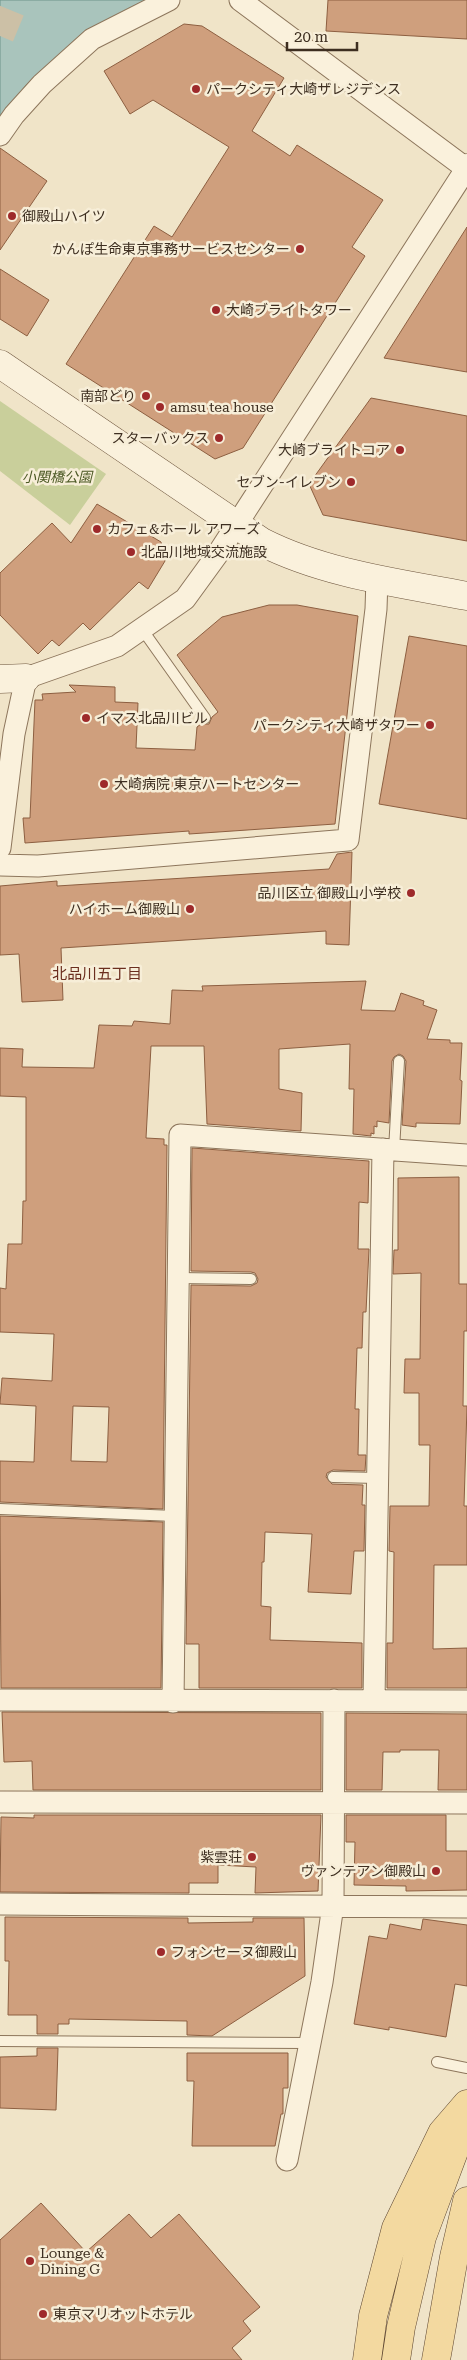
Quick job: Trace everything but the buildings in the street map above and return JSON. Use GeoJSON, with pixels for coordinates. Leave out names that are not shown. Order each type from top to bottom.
{"type":"FeatureCollection","features":[{"type":"Feature","properties":{"kind":"main road"},"geometry":{"type":"LineString","coordinates":[[367,2360],[374,2316],[396,2228],[442,2133],[467,2104]]}},
{"type":"Feature","properties":{"kind":"main road"},"geometry":{"type":"LineString","coordinates":[[396,2360],[401,2327],[422,2237],[467,2116]]}},
{"type":"Feature","properties":{"kind":"main road"},"geometry":{"type":"LineString","coordinates":[[436,2360],[467,2201]]}},
{"type":"Feature","properties":{"kind":"street"},"geometry":{"type":"LineString","coordinates":[[0,135],[14,115],[42,84],[92,39],[169,0]]}},
{"type":"Feature","properties":{"kind":"street"},"geometry":{"type":"LineString","coordinates":[[0,848],[14,734],[13,679],[117,646],[185,600],[236,525],[467,168],[240,0]]}},
{"type":"Feature","properties":{"kind":"street"},"geometry":{"type":"LineString","coordinates":[[0,364],[236,525],[277,550],[310,562],[377,579],[467,596]]}},
{"type":"Feature","properties":{"kind":"street"},"geometry":{"type":"LineString","coordinates":[[0,865],[59,864],[348,840],[376,609],[377,579]]}},
{"type":"Feature","properties":{"kind":"street"},"geometry":{"type":"LineString","coordinates":[[173,1702],[180,1135],[467,1155]]}},
{"type":"Feature","properties":{"kind":"street"},"geometry":{"type":"LineString","coordinates":[[374,1700],[378,1478],[388,1149]]}},
{"type":"Feature","properties":{"kind":"street"},"geometry":{"type":"LineString","coordinates":[[0,1700],[173,1702],[467,1700]]}},
{"type":"Feature","properties":{"kind":"street"},"geometry":{"type":"LineString","coordinates":[[287,2160],[322,1982],[334,1905],[334,1700]]}},
{"type":"Feature","properties":{"kind":"street"},"geometry":{"type":"LineString","coordinates":[[0,1802],[467,1803]]}},
{"type":"Feature","properties":{"kind":"street"},"geometry":{"type":"LineString","coordinates":[[0,1904],[467,1907]]}},
{"type":"Feature","properties":{"kind":"lane"},"geometry":{"type":"LineString","coordinates":[[142,629],[205,718]]}},
{"type":"Feature","properties":{"kind":"lane"},"geometry":{"type":"LineString","coordinates":[[388,1149],[399,1061]]}},
{"type":"Feature","properties":{"kind":"lane"},"geometry":{"type":"LineString","coordinates":[[178,1278],[251,1279]]}},
{"type":"Feature","properties":{"kind":"lane"},"geometry":{"type":"LineString","coordinates":[[332,1477],[378,1478]]}},
{"type":"Feature","properties":{"kind":"lane"},"geometry":{"type":"LineString","coordinates":[[0,1509],[176,1516]]}},
{"type":"Feature","properties":{"kind":"lane"},"geometry":{"type":"LineString","coordinates":[[0,2041],[309,2043]]}},
{"type":"Feature","properties":{"kind":"lane"},"geometry":{"type":"LineString","coordinates":[[437,2062],[467,2068]]}},
{"type":"Feature","properties":{"kind":"green space","name":"小関橋公園"},"geometry":{"type":"Polygon","coordinates":[[[0,401],[106,474],[70,525],[0,471],[0,401]]]}},
{"type":"Feature","properties":{"kind":"water"},"geometry":{"type":"Polygon","coordinates":[[[0,0],[151,0],[71,44],[26,85],[0,121],[0,0]]]}},
{"type":"Feature","properties":{"kind":"tunnel"},"geometry":{"type":"LineString","coordinates":[[0,36],[15,0]]}},
{"type":"Feature","properties":{"kind":"place","name":"パークシティ大崎ザレジデンス"},"geometry":{"type":"Point","coordinates":[196,89]}},
{"type":"Feature","properties":{"kind":"place","name":"御殿山ハイツ"},"geometry":{"type":"Point","coordinates":[12,216]}},
{"type":"Feature","properties":{"kind":"place","name":"かんぽ生命東京事務サービスセンター"},"geometry":{"type":"Point","coordinates":[300,249]}},
{"type":"Feature","properties":{"kind":"place","name":"大崎ブライトタワー"},"geometry":{"type":"Point","coordinates":[216,310]}},
{"type":"Feature","properties":{"kind":"place","name":"南部どり"},"geometry":{"type":"Point","coordinates":[146,396]}},
{"type":"Feature","properties":{"kind":"place","name":"amsu tea house"},"geometry":{"type":"Point","coordinates":[160,407]}},
{"type":"Feature","properties":{"kind":"place","name":"スターバックス"},"geometry":{"type":"Point","coordinates":[219,438]}},
{"type":"Feature","properties":{"kind":"place","name":"大崎ブライトコア"},"geometry":{"type":"Point","coordinates":[400,450]}},
{"type":"Feature","properties":{"kind":"place","name":"セブン-イレブン"},"geometry":{"type":"Point","coordinates":[351,482]}},
{"type":"Feature","properties":{"kind":"place","name":"カフェ&ホール アワーズ"},"geometry":{"type":"Point","coordinates":[97,529]}},
{"type":"Feature","properties":{"kind":"place","name":"北品川地域交流施設"},"geometry":{"type":"Point","coordinates":[131,552]}},
{"type":"Feature","properties":{"kind":"place","name":"イマス北品川ビル"},"geometry":{"type":"Point","coordinates":[86,718]}},
{"type":"Feature","properties":{"kind":"place","name":"パークシティ大崎ザタワー"},"geometry":{"type":"Point","coordinates":[430,725]}},
{"type":"Feature","properties":{"kind":"place","name":"大崎病院 東京ハートセンター"},"geometry":{"type":"Point","coordinates":[104,784]}},
{"type":"Feature","properties":{"kind":"place","name":"品川区立 御殿山小学校"},"geometry":{"type":"Point","coordinates":[411,893]}},
{"type":"Feature","properties":{"kind":"place","name":"ハイホーム御殿山"},"geometry":{"type":"Point","coordinates":[190,909]}},
{"type":"Feature","properties":{"kind":"place","name":"紫雲荘"},"geometry":{"type":"Point","coordinates":[252,1857]}},
{"type":"Feature","properties":{"kind":"place","name":"ヴァンテアン御殿山"},"geometry":{"type":"Point","coordinates":[436,1871]}},
{"type":"Feature","properties":{"kind":"place","name":"フォンセーヌ御殿山"},"geometry":{"type":"Point","coordinates":[161,1952]}},
{"type":"Feature","properties":{"kind":"place","name":"Lounge & Dining G"},"geometry":{"type":"Point","coordinates":[30,2261]}},
{"type":"Feature","properties":{"kind":"place","name":"東京マリオットホテル"},"geometry":{"type":"Point","coordinates":[43,2314]}},
{"type":"Feature","properties":{"kind":"district","name":"北品川五丁目"},"geometry":{"type":"Point","coordinates":[97,974]}}]}
